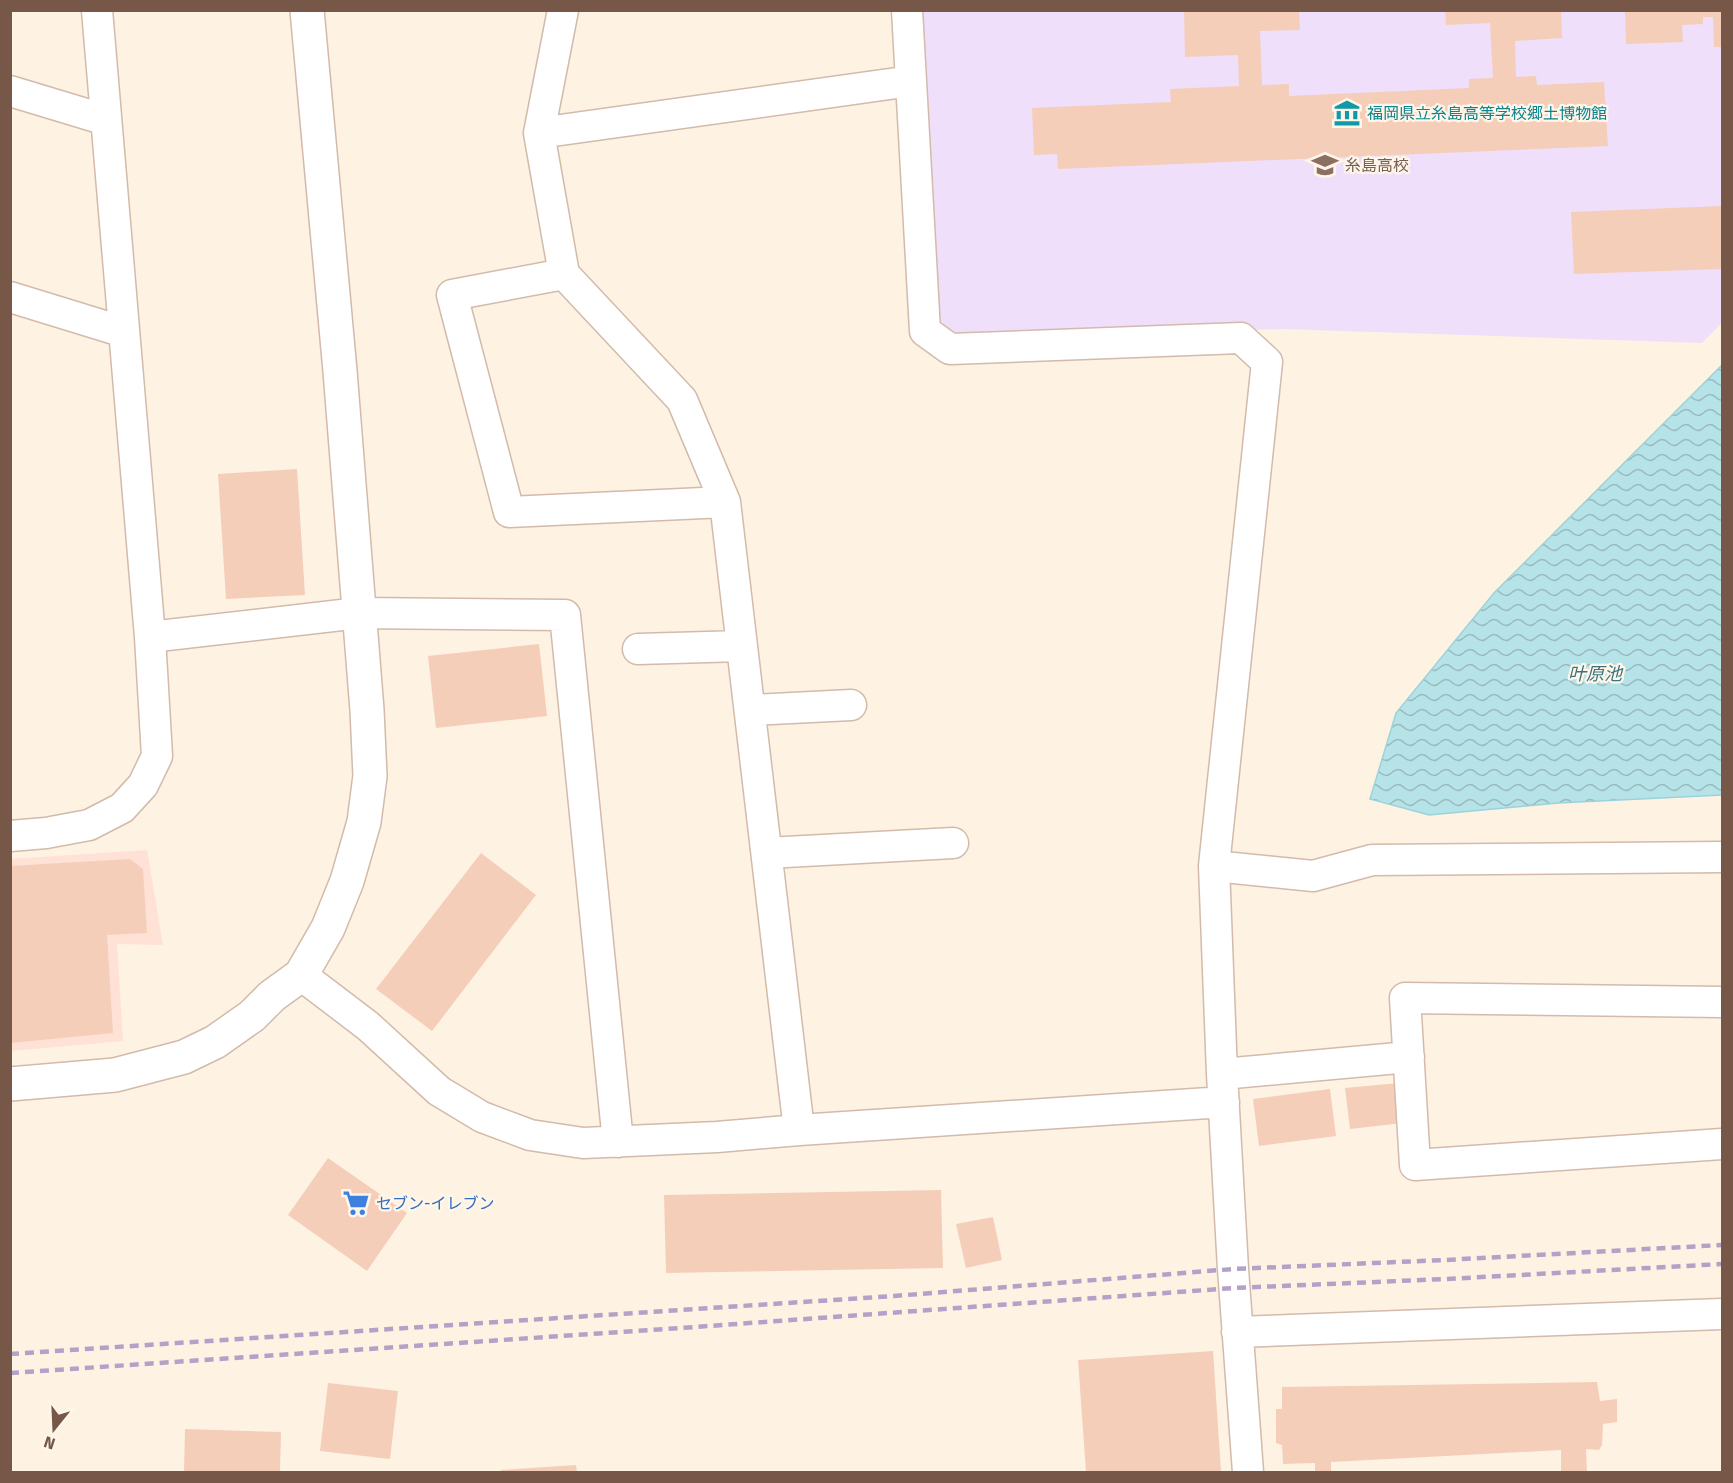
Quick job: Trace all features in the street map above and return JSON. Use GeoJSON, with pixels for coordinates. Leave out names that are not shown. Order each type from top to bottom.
{"type":"FeatureCollection","features":[{"type":"Feature","properties":{"kind":"street"},"geometry":{"type":"LineString","coordinates":[[10,836],[46,833],[89,825],[122,808],[143,785],[157,756],[150,637],[97,10]]}},
{"type":"Feature","properties":{"kind":"street"},"geometry":{"type":"LineString","coordinates":[[10,1084],[115,1075],[184,1057],[215,1042],[252,1016],[272,996],[301,975],[328,928],[347,881],[364,822],[370,776],[359,614],[340,371],[307,10]]}},
{"type":"Feature","properties":{"kind":"street"},"geometry":{"type":"LineString","coordinates":[[563,10],[538,133],[564,274],[682,400],[725,502],[799,1130]]}},
{"type":"Feature","properties":{"kind":"street"},"geometry":{"type":"LineString","coordinates":[[907,10],[925,331],[950,349],[1240,338],[1267,362],[1215,866],[1223,1088],[1237,1332],[1248,1473]]}},
{"type":"Feature","properties":{"kind":"street"},"geometry":{"type":"LineString","coordinates":[[538,133],[911,81]]}},
{"type":"Feature","properties":{"kind":"street"},"geometry":{"type":"LineString","coordinates":[[10,90],[106,120]]}},
{"type":"Feature","properties":{"kind":"street"},"geometry":{"type":"LineString","coordinates":[[564,274],[452,296],[509,512],[725,502]]}},
{"type":"Feature","properties":{"kind":"street"},"geometry":{"type":"LineString","coordinates":[[10,297],[124,332]]}},
{"type":"Feature","properties":{"kind":"street"},"geometry":{"type":"LineString","coordinates":[[150,637],[359,614],[565,615],[618,1142]]}},
{"type":"Feature","properties":{"kind":"street"},"geometry":{"type":"LineString","coordinates":[[638,648],[742,646]]}},
{"type":"Feature","properties":{"kind":"street"},"geometry":{"type":"LineString","coordinates":[[750,710],[851,705]]}},
{"type":"Feature","properties":{"kind":"street"},"geometry":{"type":"LineString","coordinates":[[766,853],[953,843]]}},
{"type":"Feature","properties":{"kind":"street"},"geometry":{"type":"LineString","coordinates":[[1215,866],[1313,876],[1372,860],[1722,857]]}},
{"type":"Feature","properties":{"kind":"street"},"geometry":{"type":"LineString","coordinates":[[301,975],[368,1026],[439,1090],[482,1117],[530,1135],[583,1143],[717,1137],[799,1130],[1223,1088],[1409,1057]]}},
{"type":"Feature","properties":{"kind":"street"},"geometry":{"type":"LineString","coordinates":[[1722,1002],[1404,998],[1415,1165],[1722,1144]]}},
{"type":"Feature","properties":{"kind":"street"},"geometry":{"type":"LineString","coordinates":[[1237,1332],[1722,1314]]}},
{"type":"Feature","properties":{"kind":"shaded area","name":"糸島高校"},"geometry":{"type":"Polygon","coordinates":[[[922,11],[1722,11],[1722,323],[1702,343],[1283,329],[955,339],[934,319],[922,11]]]}},
{"type":"Feature","properties":{"kind":"shaded area"},"geometry":{"type":"Polygon","coordinates":[[[147,850],[163,945],[117,944],[123,1041],[11,1051],[11,859],[147,850]]]}},
{"type":"Feature","properties":{"kind":"water","name":"叶原池"},"geometry":{"type":"Polygon","coordinates":[[[1722,365],[1722,795],[1558,803],[1429,815],[1370,799],[1396,713],[1494,593],[1722,365]]]}},
{"type":"Feature","properties":{"kind":"building"},"geometry":{"type":"Polygon","coordinates":[[[1184,10],[1299,10],[1300,30],[1260,31],[1262,85],[1289,84],[1289,96],[1469,88],[1469,79],[1493,78],[1490,23],[1446,25],[1445,10],[1561,10],[1562,38],[1515,41],[1516,77],[1536,76],[1537,85],[1604,82],[1608,146],[1058,169],[1057,154],[1034,155],[1032,108],[1171,102],[1170,89],[1239,86],[1238,55],[1185,57],[1184,10]]]}},
{"type":"Feature","properties":{"kind":"building"},"geometry":{"type":"Polygon","coordinates":[[[1625,10],[1722,10],[1722,47],[1714,47],[1713,17],[1703,17],[1703,24],[1682,25],[1683,42],[1626,44],[1625,10]]]}},
{"type":"Feature","properties":{"kind":"building"},"geometry":{"type":"Polygon","coordinates":[[[1722,206],[1722,269],[1574,274],[1571,212],[1722,206]]]}},
{"type":"Feature","properties":{"kind":"building"},"geometry":{"type":"Polygon","coordinates":[[[297,469],[305,595],[226,599],[218,474],[297,469]]]}},
{"type":"Feature","properties":{"kind":"building"},"geometry":{"type":"Polygon","coordinates":[[[539,644],[547,716],[436,728],[428,656],[539,644]]]}},
{"type":"Feature","properties":{"kind":"building"},"geometry":{"type":"Polygon","coordinates":[[[481,853],[536,895],[432,1031],[376,989],[481,853]]]}},
{"type":"Feature","properties":{"kind":"building"},"geometry":{"type":"Polygon","coordinates":[[[130,859],[143,869],[147,933],[107,935],[113,1033],[10,1043],[10,866],[130,859]]]}},
{"type":"Feature","properties":{"kind":"building"},"geometry":{"type":"Polygon","coordinates":[[[1399,1083],[1403,1123],[1350,1129],[1345,1088],[1399,1083]]]}},
{"type":"Feature","properties":{"kind":"building"},"geometry":{"type":"Polygon","coordinates":[[[1330,1089],[1336,1136],[1259,1146],[1253,1099],[1330,1089]]]}},
{"type":"Feature","properties":{"kind":"building"},"geometry":{"type":"Polygon","coordinates":[[[328,1158],[407,1213],[367,1271],[288,1215],[328,1158]]]}},
{"type":"Feature","properties":{"kind":"building"},"geometry":{"type":"Polygon","coordinates":[[[941,1190],[943,1268],[666,1273],[664,1195],[941,1190]]]}},
{"type":"Feature","properties":{"kind":"building"},"geometry":{"type":"Polygon","coordinates":[[[993,1217],[1002,1260],[966,1268],[956,1224],[993,1217]]]}},
{"type":"Feature","properties":{"kind":"building"},"geometry":{"type":"Polygon","coordinates":[[[1213,1351],[1221,1472],[1086,1472],[1078,1360],[1213,1351]]]}},
{"type":"Feature","properties":{"kind":"building"},"geometry":{"type":"Polygon","coordinates":[[[1597,1382],[1600,1401],[1617,1399],[1617,1422],[1603,1424],[1602,1445],[1599,1450],[1586,1449],[1587,1472],[1561,1472],[1561,1450],[1331,1462],[1331,1472],[1315,1472],[1315,1463],[1283,1464],[1282,1445],[1276,1443],[1276,1409],[1282,1409],[1282,1387],[1597,1382]]]}},
{"type":"Feature","properties":{"kind":"building"},"geometry":{"type":"Polygon","coordinates":[[[328,1383],[398,1391],[390,1459],[320,1451],[328,1383]]]}},
{"type":"Feature","properties":{"kind":"building"},"geometry":{"type":"Polygon","coordinates":[[[185,1429],[281,1432],[280,1472],[184,1472],[185,1429]]]}},
{"type":"Feature","properties":{"kind":"building"},"geometry":{"type":"Polygon","coordinates":[[[576,1465],[577,1472],[501,1472],[501,1470],[576,1465]]]}},
{"type":"Feature","properties":{"kind":"railway"},"geometry":{"type":"LineString","coordinates":[[10,1354],[894,1296],[1233,1269],[1722,1245]]}},
{"type":"Feature","properties":{"kind":"railway"},"geometry":{"type":"LineString","coordinates":[[10,1373],[1234,1288],[1722,1264]]}},
{"type":"Feature","properties":{"kind":"place","name":"福岡県立糸島高等学校郷土博物館"},"geometry":{"type":"Point","coordinates":[1347,113]}},
{"type":"Feature","properties":{"kind":"place","name":"糸島高校"},"geometry":{"type":"Point","coordinates":[1325,165]}},
{"type":"Feature","properties":{"kind":"place","name":"セブン-イレブン"},"geometry":{"type":"Point","coordinates":[356,1203]}}]}
